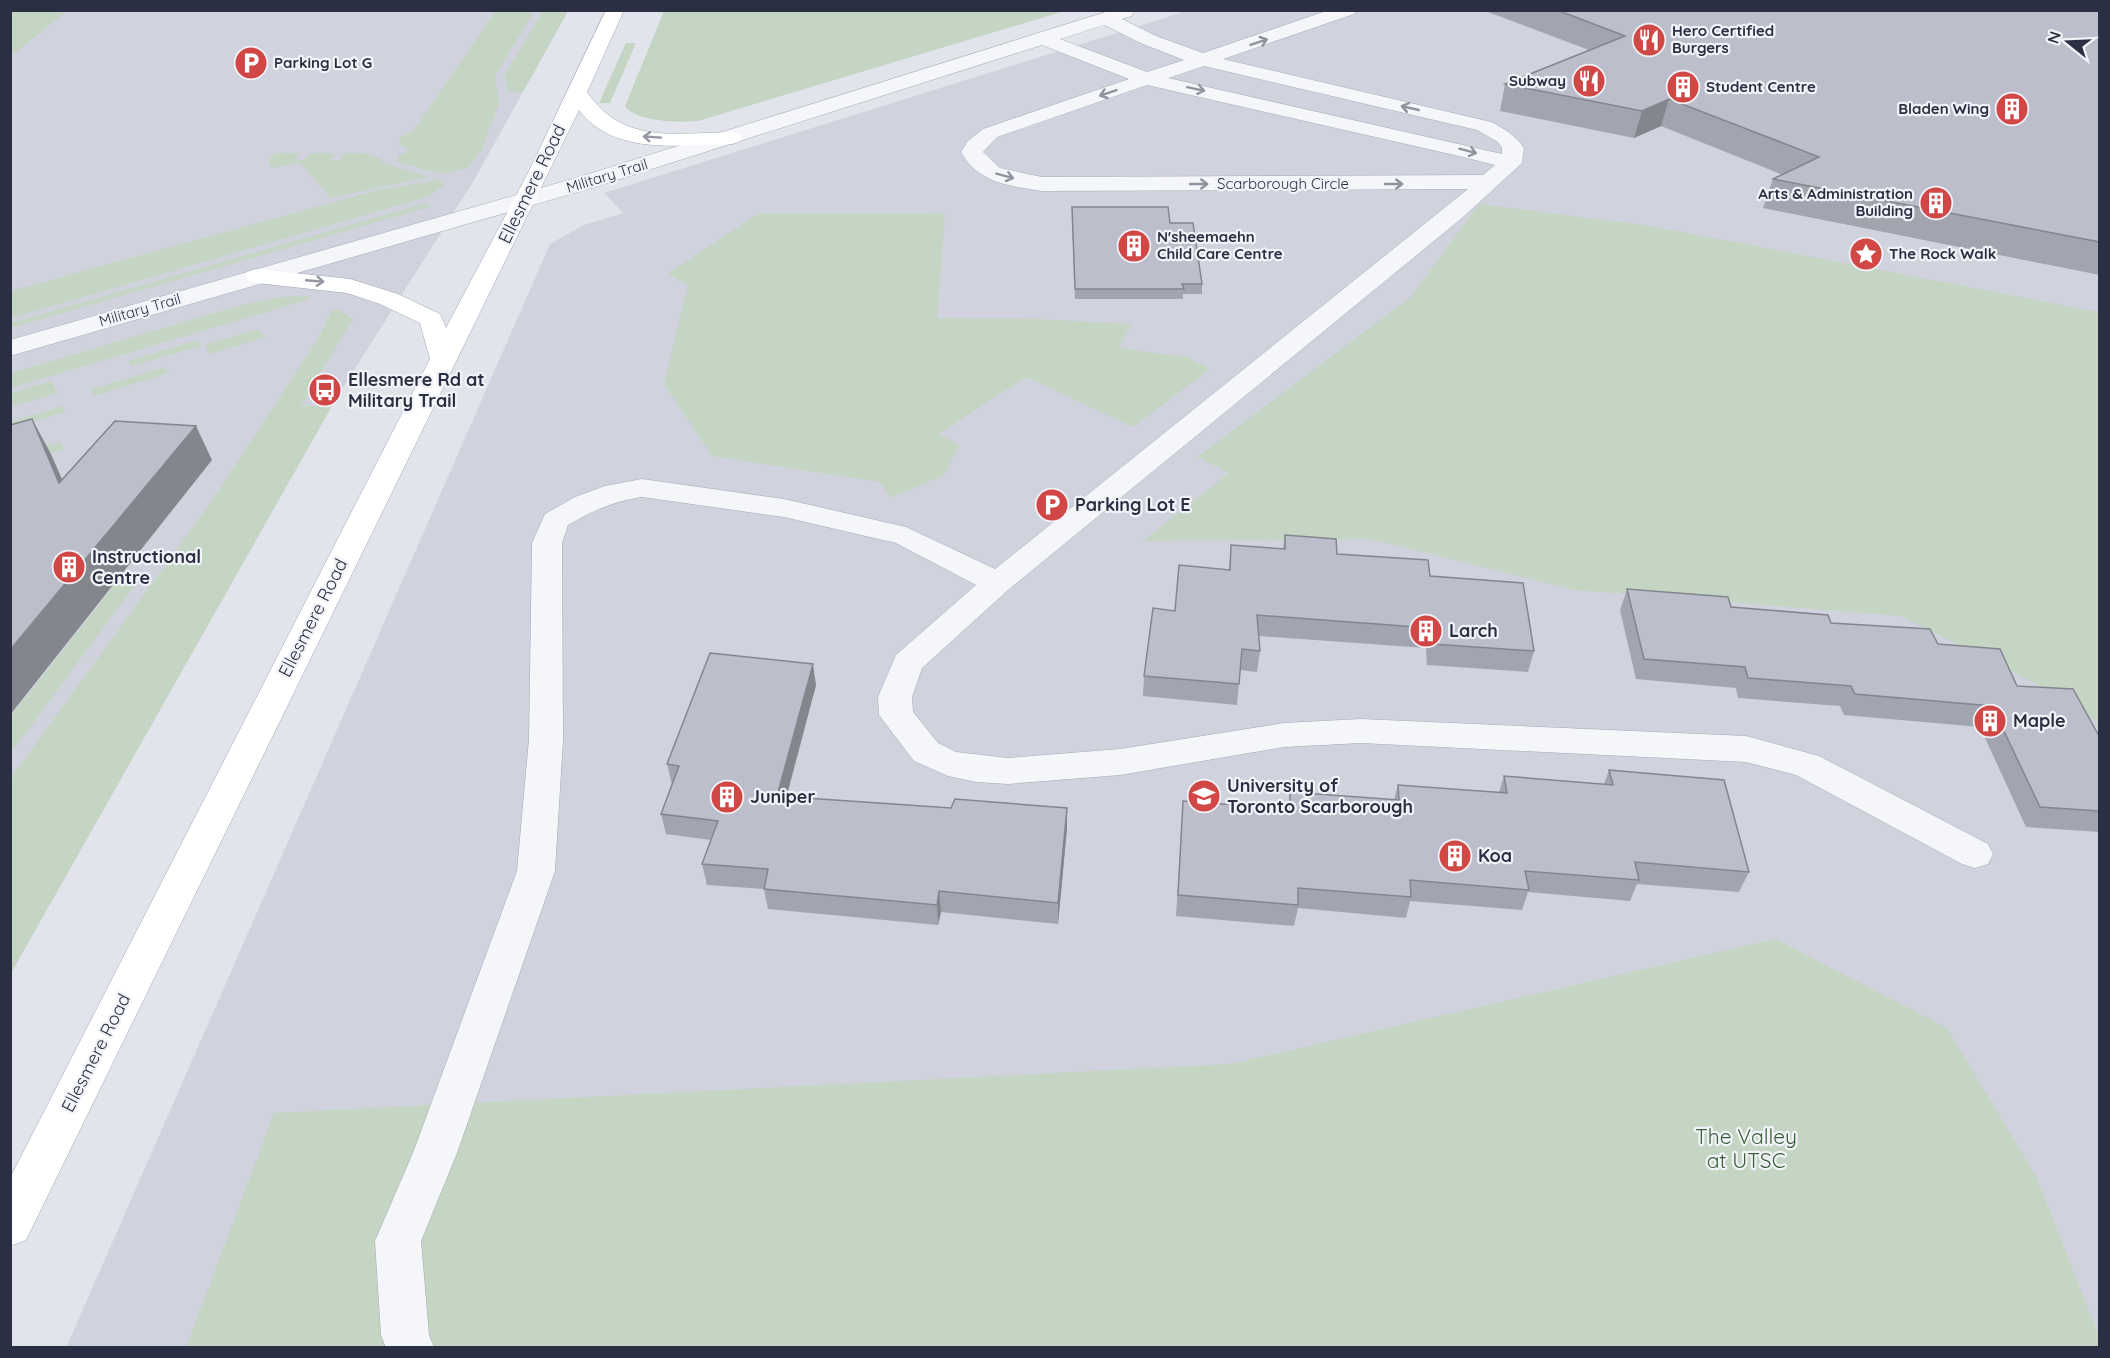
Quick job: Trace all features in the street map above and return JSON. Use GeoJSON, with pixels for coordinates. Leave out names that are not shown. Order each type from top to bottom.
{"type":"FeatureCollection","features":[{"type":"Feature","properties":{"kind":"main road","name":"Ellesmere Road"},"geometry":{"type":"LineString","coordinates":[[10,1225],[524,200],[615,10]]}},
{"type":"Feature","properties":{"kind":"main road"},"geometry":{"type":"LineString","coordinates":[[576,91],[598,120],[622,132],[655,138],[732,138]]}},
{"type":"Feature","properties":{"kind":"main road"},"geometry":{"type":"LineString","coordinates":[[257,276],[333,283],[389,299],[431,319],[443,359]]}},
{"type":"Feature","properties":{"kind":"street","name":"Military Trail"},"geometry":{"type":"LineString","coordinates":[[10,348],[732,138],[1130,10]]}},
{"type":"Feature","properties":{"kind":"street","name":"Scarborough Circle"},"geometry":{"type":"LineString","coordinates":[[1348,10],[990,133],[975,145],[972,152],[981,166],[995,174],[1042,184],[1488,182]]}},
{"type":"Feature","properties":{"kind":"street"},"geometry":{"type":"LineString","coordinates":[[1105,18],[1140,38],[1204,61],[1484,126],[1505,138],[1513,148],[1511,163],[1454,213],[997,583],[908,663],[895,697],[896,715],[908,734],[926,752],[948,763],[976,769],[1031,769],[1120,762],[1284,735],[1362,731],[1746,749],[1807,765],[1975,854]]}},
{"type":"Feature","properties":{"kind":"street"},"geometry":{"type":"LineString","coordinates":[[1042,38],[1149,80],[1511,163]]}},
{"type":"Feature","properties":{"kind":"street"},"geometry":{"type":"LineString","coordinates":[[410,1347],[405,1335],[398,1241],[435,1153],[536,872],[546,739],[547,543],[555,520],[585,502],[615,492],[642,488],[784,508],[906,536],[997,583]]}},
{"type":"Feature","properties":{"kind":"shaded area"},"geometry":{"type":"Polygon","coordinates":[[[11,11],[568,11],[473,182],[334,402],[11,973],[11,11]]]}},
{"type":"Feature","properties":{"kind":"shaded area","name":"University of Toronto Scarborough"},"geometry":{"type":"Polygon","coordinates":[[[1187,11],[2099,11],[2099,1347],[66,1348],[550,244],[584,225],[623,213],[604,193],[1187,11]]]}},
{"type":"Feature","properties":{"kind":"green space"},"geometry":{"type":"Polygon","coordinates":[[[11,10],[67,10],[67,11],[11,56],[11,10]]]}},
{"type":"Feature","properties":{"kind":"green space"},"geometry":{"type":"Polygon","coordinates":[[[664,10],[1065,11],[698,121],[681,122],[648,118],[630,111],[625,106],[664,10]]]}},
{"type":"Feature","properties":{"kind":"green space"},"geometry":{"type":"Polygon","coordinates":[[[496,11],[534,11],[495,76],[499,103],[481,151],[469,167],[447,173],[434,172],[398,162],[398,155],[406,153],[408,149],[399,144],[401,137],[414,130],[496,11]]]}},
{"type":"Feature","properties":{"kind":"green space"},"geometry":{"type":"Polygon","coordinates":[[[543,11],[568,11],[523,92],[508,92],[504,76],[543,11]]]}},
{"type":"Feature","properties":{"kind":"green space"},"geometry":{"type":"Polygon","coordinates":[[[626,43],[636,43],[610,103],[599,103],[626,43]]]}},
{"type":"Feature","properties":{"kind":"green space"},"geometry":{"type":"Polygon","coordinates":[[[275,153],[301,153],[295,160],[304,160],[310,153],[336,153],[330,160],[340,161],[346,153],[366,153],[371,157],[380,158],[383,163],[429,177],[331,198],[300,163],[272,168],[268,161],[275,153]]]}},
{"type":"Feature","properties":{"kind":"green space"},"geometry":{"type":"Polygon","coordinates":[[[440,180],[444,185],[431,195],[410,202],[11,318],[11,291],[378,190],[440,180]]]}},
{"type":"Feature","properties":{"kind":"green space"},"geometry":{"type":"Polygon","coordinates":[[[426,203],[432,206],[11,328],[11,323],[426,203]]]}},
{"type":"Feature","properties":{"kind":"green space"},"geometry":{"type":"Polygon","coordinates":[[[1479,204],[1651,226],[2099,312],[2099,723],[2059,695],[1901,616],[1575,590],[1371,539],[1143,541],[1229,473],[1197,457],[1411,297],[1479,204]]]}},
{"type":"Feature","properties":{"kind":"green space"},"geometry":{"type":"Polygon","coordinates":[[[945,213],[937,318],[1036,319],[1131,324],[1119,348],[1186,357],[1210,369],[1133,427],[1026,377],[938,434],[959,445],[944,475],[890,498],[880,482],[712,456],[664,384],[688,285],[668,274],[758,214],[945,213]]]}},
{"type":"Feature","properties":{"kind":"green space"},"geometry":{"type":"Polygon","coordinates":[[[312,296],[300,302],[11,388],[11,373],[242,305],[280,297],[312,296]]]}},
{"type":"Feature","properties":{"kind":"green space"},"geometry":{"type":"Polygon","coordinates":[[[332,310],[339,310],[353,319],[301,406],[332,406],[11,973],[11,778],[214,498],[319,337],[332,310]]]}},
{"type":"Feature","properties":{"kind":"green space"},"geometry":{"type":"Polygon","coordinates":[[[258,329],[265,337],[210,354],[205,345],[258,329]]]}},
{"type":"Feature","properties":{"kind":"green space"},"geometry":{"type":"Polygon","coordinates":[[[198,340],[201,346],[131,366],[128,361],[198,340]]]}},
{"type":"Feature","properties":{"kind":"green space"},"geometry":{"type":"Polygon","coordinates":[[[165,367],[169,373],[94,396],[90,390],[165,367]]]}},
{"type":"Feature","properties":{"kind":"green space"},"geometry":{"type":"Polygon","coordinates":[[[51,381],[57,393],[11,407],[11,393],[51,381]]]}},
{"type":"Feature","properties":{"kind":"green space"},"geometry":{"type":"Polygon","coordinates":[[[63,406],[65,412],[20,426],[29,452],[60,442],[64,449],[11,466],[11,422],[63,406]]]}},
{"type":"Feature","properties":{"kind":"green space"},"geometry":{"type":"Polygon","coordinates":[[[124,573],[143,574],[11,753],[11,716],[124,573]]]}},
{"type":"Feature","properties":{"kind":"green space","name":"The Valley at UTSC"},"geometry":{"type":"Polygon","coordinates":[[[1775,939],[1947,1028],[2036,1176],[2100,1339],[2099,1348],[186,1348],[274,1113],[1231,1064],[1775,939]]]}},
{"type":"Feature","properties":{"kind":"building"},"geometry":{"type":"Polygon","coordinates":[[[1557,10],[2100,10],[2100,242],[1773,179],[1819,157],[1669,99],[1642,111],[1505,84],[1625,36],[1557,10]]]}},
{"type":"Feature","properties":{"kind":"building","name":"N'sheemaehn Child Care Centre"},"geometry":{"type":"Polygon","coordinates":[[[1072,207],[1168,207],[1170,223],[1193,223],[1202,284],[1182,284],[1184,289],[1075,289],[1072,207]]]}},
{"type":"Feature","properties":{"kind":"building"},"geometry":{"type":"Polygon","coordinates":[[[32,419],[59,483],[115,421],[196,426],[10,650],[10,425],[32,419]]]}},
{"type":"Feature","properties":{"kind":"building","name":"Larch"},"geometry":{"type":"Polygon","coordinates":[[[1285,535],[1336,539],[1337,554],[1428,560],[1430,576],[1523,583],[1534,651],[1432,644],[1430,628],[1257,615],[1260,651],[1242,649],[1239,684],[1144,676],[1153,608],[1175,611],[1179,565],[1230,570],[1231,545],[1285,549],[1285,535]]]}},
{"type":"Feature","properties":{"kind":"building","name":"Maple"},"geometry":{"type":"Polygon","coordinates":[[[1627,589],[1728,597],[1731,607],[1828,615],[1831,623],[1930,629],[1938,644],[2000,649],[2017,686],[2073,689],[2100,734],[2100,811],[2040,807],[1992,706],[1855,694],[1851,686],[1748,678],[1745,667],[1644,659],[1627,589]]]}},
{"type":"Feature","properties":{"kind":"building","name":"Juniper"},"geometry":{"type":"Polygon","coordinates":[[[710,653],[813,664],[777,796],[951,808],[955,799],[1067,808],[1058,903],[939,891],[937,905],[764,889],[768,869],[702,864],[718,821],[661,814],[679,766],[667,764],[710,653]]]}},
{"type":"Feature","properties":{"kind":"building","name":"Koa"},"geometry":{"type":"Polygon","coordinates":[[[1609,770],[1724,780],[1749,872],[1635,862],[1639,880],[1525,871],[1529,890],[1410,880],[1411,897],[1298,888],[1298,905],[1178,895],[1183,801],[1290,809],[1290,792],[1399,800],[1398,785],[1507,793],[1504,776],[1613,785],[1609,770]]]}},
{"type":"Feature","properties":{"kind":"place","name":"Hero Certified Burgers"},"geometry":{"type":"Point","coordinates":[1649,40]}},
{"type":"Feature","properties":{"kind":"place","name":"Parking Lot G"},"geometry":{"type":"Point","coordinates":[251,63]}},
{"type":"Feature","properties":{"kind":"place","name":"Subway"},"geometry":{"type":"Point","coordinates":[1589,81]}},
{"type":"Feature","properties":{"kind":"place","name":"Student Centre"},"geometry":{"type":"Point","coordinates":[1683,87]}},
{"type":"Feature","properties":{"kind":"place","name":"Bladen Wing"},"geometry":{"type":"Point","coordinates":[2012,109]}},
{"type":"Feature","properties":{"kind":"place","name":"Arts & Administration Building"},"geometry":{"type":"Point","coordinates":[1936,203]}},
{"type":"Feature","properties":{"kind":"place","name":"N'sheemaehn Child Care Centre"},"geometry":{"type":"Point","coordinates":[1134,246]}},
{"type":"Feature","properties":{"kind":"place","name":"The Rock Walk"},"geometry":{"type":"Point","coordinates":[1866,254]}},
{"type":"Feature","properties":{"kind":"place","name":"Ellesmere Rd at Military Trail"},"geometry":{"type":"Point","coordinates":[325,390]}},
{"type":"Feature","properties":{"kind":"place","name":"Parking Lot E"},"geometry":{"type":"Point","coordinates":[1052,505]}},
{"type":"Feature","properties":{"kind":"place","name":"Instructional Centre"},"geometry":{"type":"Point","coordinates":[69,567]}},
{"type":"Feature","properties":{"kind":"place","name":"Larch"},"geometry":{"type":"Point","coordinates":[1426,631]}},
{"type":"Feature","properties":{"kind":"place","name":"Maple"},"geometry":{"type":"Point","coordinates":[1990,721]}},
{"type":"Feature","properties":{"kind":"place","name":"University of Toronto Scarborough"},"geometry":{"type":"Point","coordinates":[1204,796]}},
{"type":"Feature","properties":{"kind":"place","name":"Juniper"},"geometry":{"type":"Point","coordinates":[727,797]}},
{"type":"Feature","properties":{"kind":"place","name":"Koa"},"geometry":{"type":"Point","coordinates":[1455,856]}}]}
